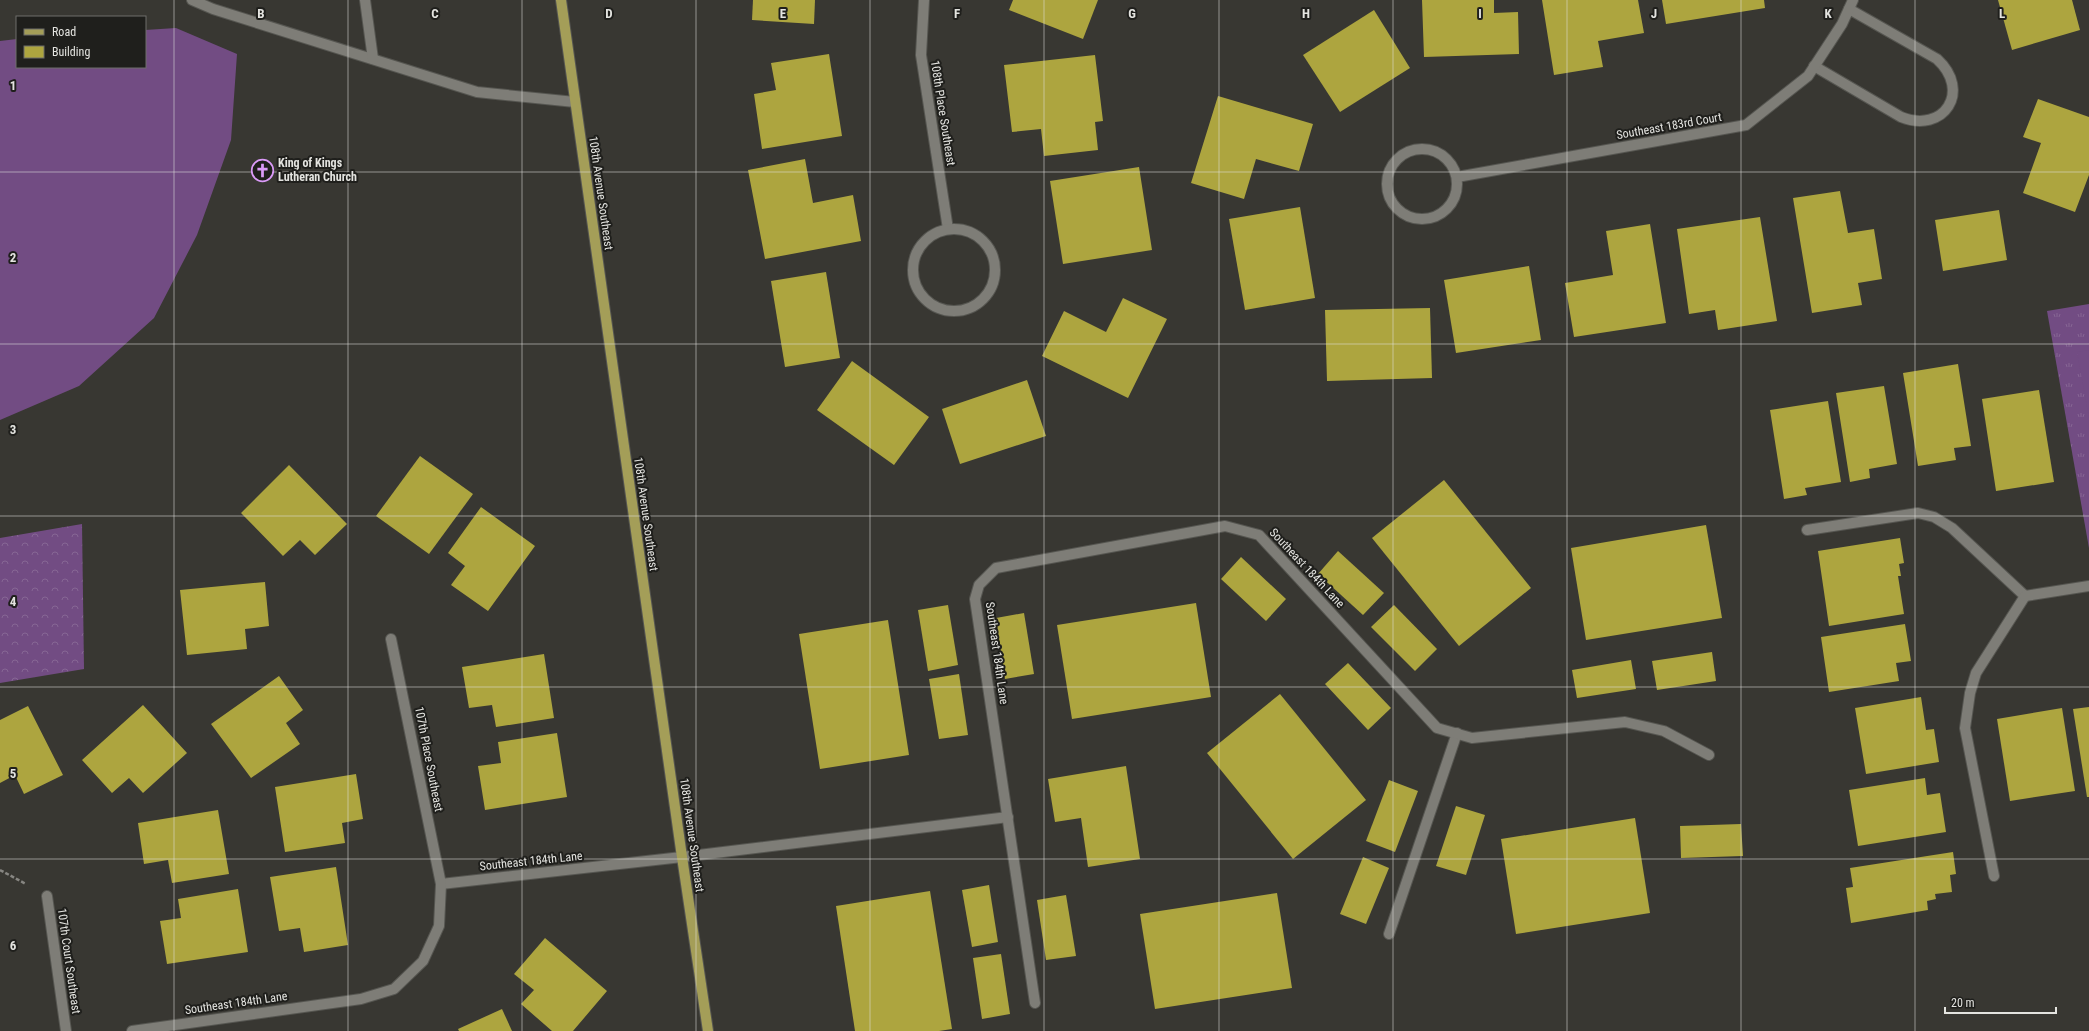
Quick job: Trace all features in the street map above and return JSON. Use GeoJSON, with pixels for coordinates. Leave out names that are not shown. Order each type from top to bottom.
{"type":"FeatureCollection","features":[{"type":"Feature","properties":{"kind":"main road","name":"108th Avenue Southeast"},"geometry":{"type":"LineString","coordinates":[[561,0],[708,1031]]}},
{"type":"Feature","properties":{"kind":"street"},"geometry":{"type":"LineString","coordinates":[[192,0],[213,9],[477,92],[575,102]]}},
{"type":"Feature","properties":{"kind":"street"},"geometry":{"type":"LineString","coordinates":[[365,0],[373,59]]}},
{"type":"Feature","properties":{"kind":"street","name":"108th Place Southeast"},"geometry":{"type":"LineString","coordinates":[[924,0],[921,55],[948,229]]}},
{"type":"Feature","properties":{"kind":"street"},"geometry":{"type":"LineString","coordinates":[[1814,66],[1901,117],[1913,122],[1927,122],[1939,116],[1948,106],[1953,94],[1953,80],[1947,68],[1937,59],[1851,4]]}},
{"type":"Feature","properties":{"kind":"street","name":"Southeast 183rd Court"},"geometry":{"type":"LineString","coordinates":[[1457,177],[1746,125],[1808,76],[1842,24],[1851,4]]}},
{"type":"Feature","properties":{"kind":"street"},"geometry":{"type":"LineString","coordinates":[[1416,149],[1430,149],[1443,155],[1452,164],[1457,177],[1458,192],[1452,204],[1442,214],[1429,219],[1415,219],[1402,214],[1392,203],[1387,190],[1387,177],[1393,164],[1403,154],[1416,149]]}},
{"type":"Feature","properties":{"kind":"street"},"geometry":{"type":"LineString","coordinates":[[948,229],[964,230],[979,237],[990,248],[995,264],[995,280],[988,294],[976,305],[961,311],[945,310],[930,303],[919,291],[914,276],[914,260],[921,246],[933,235],[948,229]]}},
{"type":"Feature","properties":{"kind":"street"},"geometry":{"type":"LineString","coordinates":[[1807,530],[1918,513],[1934,517],[1952,528],[2025,596]]}},
{"type":"Feature","properties":{"kind":"street","name":"Southeast 184th Lane"},"geometry":{"type":"LineString","coordinates":[[1035,1003],[975,599],[979,585],[996,568],[1225,526],[1259,535],[1437,728],[1472,738],[1625,722],[1664,731],[1710,755]]}},
{"type":"Feature","properties":{"kind":"street"},"geometry":{"type":"LineString","coordinates":[[1994,876],[1965,728],[1970,693],[1976,673],[2025,596],[2089,586]]}},
{"type":"Feature","properties":{"kind":"street","name":"107th Place Southeast"},"geometry":{"type":"LineString","coordinates":[[391,639],[441,884]]}},
{"type":"Feature","properties":{"kind":"street"},"geometry":{"type":"LineString","coordinates":[[1389,934],[1457,733]]}},
{"type":"Feature","properties":{"kind":"street","name":"Southeast 184th Lane"},"geometry":{"type":"LineString","coordinates":[[132,1031],[361,999],[394,990],[423,961],[433,940],[439,926],[441,884],[682,857],[1008,817]]}},
{"type":"Feature","properties":{"kind":"street","name":"107th Court Southeast"},"geometry":{"type":"LineString","coordinates":[[47,896],[66,1031]]}},
{"type":"Feature","properties":{"kind":"path"},"geometry":{"type":"LineString","coordinates":[[0,870],[47,896]]}},
{"type":"Feature","properties":{"kind":"green space"},"geometry":{"type":"Polygon","coordinates":[[[176,28],[237,54],[231,140],[197,235],[154,318],[79,386],[0,420],[0,41],[16,39],[16,68],[146,68],[146,30],[176,28]]]}},
{"type":"Feature","properties":{"kind":"green space"},"geometry":{"type":"Polygon","coordinates":[[[2089,304],[2089,548],[2047,311],[2089,304]]]}},
{"type":"Feature","properties":{"kind":"green space"},"geometry":{"type":"Polygon","coordinates":[[[2089,350],[2089,418],[2077,352],[2089,350]]]}},
{"type":"Feature","properties":{"kind":"green space"},"geometry":{"type":"Polygon","coordinates":[[[82,524],[84,669],[0,683],[0,538],[82,524]]]}},
{"type":"Feature","properties":{"kind":"building"},"geometry":{"type":"Polygon","coordinates":[[[753,0],[815,0],[814,24],[752,20],[753,0]]]}},
{"type":"Feature","properties":{"kind":"building"},"geometry":{"type":"Polygon","coordinates":[[[1013,0],[1098,0],[1083,39],[1009,10],[1013,0]]]}},
{"type":"Feature","properties":{"kind":"building"},"geometry":{"type":"Polygon","coordinates":[[[1422,0],[1494,0],[1494,13],[1518,12],[1519,54],[1424,57],[1422,0]]]}},
{"type":"Feature","properties":{"kind":"building"},"geometry":{"type":"Polygon","coordinates":[[[1542,0],[1638,0],[1644,33],[1598,41],[1603,67],[1554,75],[1542,0]]]}},
{"type":"Feature","properties":{"kind":"building"},"geometry":{"type":"Polygon","coordinates":[[[1662,0],[1764,0],[1765,8],[1666,24],[1662,0]]]}},
{"type":"Feature","properties":{"kind":"building"},"geometry":{"type":"Polygon","coordinates":[[[1998,0],[2072,0],[2080,30],[2012,50],[1998,0]]]}},
{"type":"Feature","properties":{"kind":"building"},"geometry":{"type":"Polygon","coordinates":[[[1374,10],[1410,68],[1340,112],[1303,55],[1374,10]]]}},
{"type":"Feature","properties":{"kind":"building"},"geometry":{"type":"Polygon","coordinates":[[[829,54],[842,136],[762,149],[754,94],[776,90],[771,63],[829,54]]]}},
{"type":"Feature","properties":{"kind":"building"},"geometry":{"type":"Polygon","coordinates":[[[1095,55],[1103,121],[1095,122],[1098,150],[1044,156],[1041,129],[1012,132],[1004,65],[1095,55]]]}},
{"type":"Feature","properties":{"kind":"building"},"geometry":{"type":"Polygon","coordinates":[[[1218,96],[1313,124],[1299,171],[1256,159],[1244,199],[1191,183],[1218,96]]]}},
{"type":"Feature","properties":{"kind":"building"},"geometry":{"type":"Polygon","coordinates":[[[2038,99],[2089,117],[2089,175],[2075,212],[2023,193],[2041,143],[2023,137],[2038,99]]]}},
{"type":"Feature","properties":{"kind":"building"},"geometry":{"type":"Polygon","coordinates":[[[805,159],[813,203],[853,195],[861,241],[765,259],[748,170],[805,159]]]}},
{"type":"Feature","properties":{"kind":"building"},"geometry":{"type":"Polygon","coordinates":[[[1139,167],[1152,250],[1063,264],[1050,181],[1139,167]]]}},
{"type":"Feature","properties":{"kind":"building"},"geometry":{"type":"Polygon","coordinates":[[[1840,191],[1848,233],[1874,229],[1882,279],[1858,283],[1862,305],[1812,313],[1793,198],[1840,191]]]}},
{"type":"Feature","properties":{"kind":"building"},"geometry":{"type":"Polygon","coordinates":[[[1300,207],[1315,298],[1245,310],[1229,219],[1300,207]]]}},
{"type":"Feature","properties":{"kind":"building"},"geometry":{"type":"Polygon","coordinates":[[[1999,210],[2007,260],[1943,271],[1935,220],[1999,210]]]}},
{"type":"Feature","properties":{"kind":"building"},"geometry":{"type":"Polygon","coordinates":[[[1760,217],[1777,321],[1718,330],[1715,310],[1689,314],[1677,229],[1760,217]]]}},
{"type":"Feature","properties":{"kind":"building"},"geometry":{"type":"Polygon","coordinates":[[[1650,224],[1666,323],[1574,337],[1565,283],[1613,275],[1606,231],[1650,224]]]}},
{"type":"Feature","properties":{"kind":"building"},"geometry":{"type":"Polygon","coordinates":[[[1529,266],[1541,340],[1456,353],[1444,280],[1529,266]]]}},
{"type":"Feature","properties":{"kind":"building"},"geometry":{"type":"Polygon","coordinates":[[[826,272],[840,358],[785,367],[771,281],[826,272]]]}},
{"type":"Feature","properties":{"kind":"building"},"geometry":{"type":"Polygon","coordinates":[[[1123,298],[1167,319],[1128,398],[1042,356],[1064,311],[1106,332],[1123,298]]]}},
{"type":"Feature","properties":{"kind":"building"},"geometry":{"type":"Polygon","coordinates":[[[1430,308],[1432,378],[1327,381],[1325,310],[1430,308]]]}},
{"type":"Feature","properties":{"kind":"building"},"geometry":{"type":"Polygon","coordinates":[[[852,361],[929,417],[894,465],[817,410],[852,361]]]}},
{"type":"Feature","properties":{"kind":"building"},"geometry":{"type":"Polygon","coordinates":[[[1958,364],[1971,446],[1954,448],[1956,460],[1918,466],[1903,373],[1958,364]]]}},
{"type":"Feature","properties":{"kind":"building"},"geometry":{"type":"Polygon","coordinates":[[[1027,380],[1046,436],[960,464],[942,409],[1027,380]]]}},
{"type":"Feature","properties":{"kind":"building"},"geometry":{"type":"Polygon","coordinates":[[[1884,386],[1897,464],[1869,469],[1870,478],[1850,482],[1836,393],[1884,386]]]}},
{"type":"Feature","properties":{"kind":"building"},"geometry":{"type":"Polygon","coordinates":[[[2039,390],[2054,482],[1996,491],[1982,399],[2039,390]]]}},
{"type":"Feature","properties":{"kind":"building"},"geometry":{"type":"Polygon","coordinates":[[[1828,401],[1841,482],[1805,488],[1807,495],[1784,499],[1770,410],[1828,401]]]}},
{"type":"Feature","properties":{"kind":"building"},"geometry":{"type":"Polygon","coordinates":[[[420,456],[473,494],[429,554],[376,516],[420,456]]]}},
{"type":"Feature","properties":{"kind":"building"},"geometry":{"type":"Polygon","coordinates":[[[289,465],[347,524],[315,555],[300,540],[283,556],[241,513],[289,465]]]}},
{"type":"Feature","properties":{"kind":"building"},"geometry":{"type":"Polygon","coordinates":[[[1444,480],[1531,588],[1459,646],[1372,538],[1444,480]]]}},
{"type":"Feature","properties":{"kind":"building"},"geometry":{"type":"Polygon","coordinates":[[[481,507],[535,546],[488,611],[451,585],[465,566],[448,553],[481,507]]]}},
{"type":"Feature","properties":{"kind":"building"},"geometry":{"type":"Polygon","coordinates":[[[1706,525],[1722,618],[1586,640],[1571,548],[1706,525]]]}},
{"type":"Feature","properties":{"kind":"building"},"geometry":{"type":"Polygon","coordinates":[[[1900,538],[1904,563],[1899,564],[1901,576],[1898,576],[1904,614],[1829,626],[1818,551],[1900,538]]]}},
{"type":"Feature","properties":{"kind":"building"},"geometry":{"type":"Polygon","coordinates":[[[1338,551],[1384,593],[1363,615],[1318,574],[1338,551]]]}},
{"type":"Feature","properties":{"kind":"building"},"geometry":{"type":"Polygon","coordinates":[[[1241,557],[1286,599],[1266,621],[1221,579],[1241,557]]]}},
{"type":"Feature","properties":{"kind":"building"},"geometry":{"type":"Polygon","coordinates":[[[265,582],[269,626],[245,629],[247,649],[187,655],[180,590],[265,582]]]}},
{"type":"Feature","properties":{"kind":"building"},"geometry":{"type":"Polygon","coordinates":[[[1196,603],[1211,697],[1072,719],[1057,625],[1196,603]]]}},
{"type":"Feature","properties":{"kind":"building"},"geometry":{"type":"Polygon","coordinates":[[[948,605],[958,665],[928,671],[918,610],[948,605]]]}},
{"type":"Feature","properties":{"kind":"building"},"geometry":{"type":"Polygon","coordinates":[[[1394,605],[1437,649],[1415,671],[1371,627],[1394,605]]]}},
{"type":"Feature","properties":{"kind":"building"},"geometry":{"type":"Polygon","coordinates":[[[1024,613],[1034,674],[1005,679],[996,618],[1024,613]]]}},
{"type":"Feature","properties":{"kind":"building"},"geometry":{"type":"Polygon","coordinates":[[[888,620],[909,755],[820,769],[799,634],[888,620]]]}},
{"type":"Feature","properties":{"kind":"building"},"geometry":{"type":"Polygon","coordinates":[[[1905,624],[1911,661],[1896,663],[1899,681],[1829,692],[1821,637],[1905,624]]]}},
{"type":"Feature","properties":{"kind":"building"},"geometry":{"type":"Polygon","coordinates":[[[1712,652],[1716,681],[1657,690],[1652,661],[1712,652]]]}},
{"type":"Feature","properties":{"kind":"building"},"geometry":{"type":"Polygon","coordinates":[[[544,654],[554,718],[496,727],[492,705],[469,708],[462,667],[544,654]]]}},
{"type":"Feature","properties":{"kind":"building"},"geometry":{"type":"Polygon","coordinates":[[[1631,660],[1636,689],[1577,698],[1572,670],[1631,660]]]}},
{"type":"Feature","properties":{"kind":"building"},"geometry":{"type":"Polygon","coordinates":[[[1348,663],[1391,708],[1368,730],[1325,684],[1348,663]]]}},
{"type":"Feature","properties":{"kind":"building"},"geometry":{"type":"Polygon","coordinates":[[[959,674],[968,735],[939,739],[929,679],[959,674]]]}},
{"type":"Feature","properties":{"kind":"building"},"geometry":{"type":"Polygon","coordinates":[[[279,676],[303,710],[286,723],[300,744],[251,778],[211,724],[279,676]]]}},
{"type":"Feature","properties":{"kind":"building"},"geometry":{"type":"Polygon","coordinates":[[[1280,694],[1366,800],[1293,859],[1207,753],[1280,694]]]}},
{"type":"Feature","properties":{"kind":"building"},"geometry":{"type":"Polygon","coordinates":[[[1921,697],[1926,730],[1934,729],[1939,762],[1866,774],[1855,708],[1921,697]]]}},
{"type":"Feature","properties":{"kind":"building"},"geometry":{"type":"Polygon","coordinates":[[[143,705],[187,753],[143,793],[129,778],[112,793],[82,760],[143,705]]]}},
{"type":"Feature","properties":{"kind":"building"},"geometry":{"type":"Polygon","coordinates":[[[28,706],[63,775],[24,794],[15,775],[0,783],[0,720],[28,706]]]}},
{"type":"Feature","properties":{"kind":"building"},"geometry":{"type":"Polygon","coordinates":[[[2089,707],[2089,797],[2087,797],[2073,709],[2089,707]]]}},
{"type":"Feature","properties":{"kind":"building"},"geometry":{"type":"Polygon","coordinates":[[[2062,708],[2075,791],[2010,801],[1997,719],[2062,708]]]}},
{"type":"Feature","properties":{"kind":"building"},"geometry":{"type":"Polygon","coordinates":[[[557,733],[567,797],[485,810],[478,766],[501,763],[498,742],[557,733]]]}},
{"type":"Feature","properties":{"kind":"building"},"geometry":{"type":"Polygon","coordinates":[[[1126,766],[1140,859],[1088,867],[1081,818],[1055,822],[1048,779],[1126,766]]]}},
{"type":"Feature","properties":{"kind":"building"},"geometry":{"type":"Polygon","coordinates":[[[356,774],[363,819],[342,823],[345,843],[285,852],[275,787],[356,774]]]}},
{"type":"Feature","properties":{"kind":"building"},"geometry":{"type":"Polygon","coordinates":[[[1925,778],[1927,795],[1940,793],[1946,832],[1858,846],[1849,790],[1925,778]]]}},
{"type":"Feature","properties":{"kind":"building"},"geometry":{"type":"Polygon","coordinates":[[[1389,780],[1418,791],[1395,852],[1366,841],[1389,780]]]}},
{"type":"Feature","properties":{"kind":"building"},"geometry":{"type":"Polygon","coordinates":[[[1456,806],[1485,815],[1466,875],[1436,866],[1456,806]]]}},
{"type":"Feature","properties":{"kind":"building"},"geometry":{"type":"Polygon","coordinates":[[[218,810],[229,874],[172,883],[168,860],[144,864],[138,823],[218,810]]]}},
{"type":"Feature","properties":{"kind":"building"},"geometry":{"type":"Polygon","coordinates":[[[1635,818],[1650,913],[1516,934],[1501,839],[1635,818]]]}},
{"type":"Feature","properties":{"kind":"building"},"geometry":{"type":"Polygon","coordinates":[[[1741,824],[1743,856],[1681,858],[1680,826],[1741,824]]]}},
{"type":"Feature","properties":{"kind":"building"},"geometry":{"type":"Polygon","coordinates":[[[1953,852],[1956,874],[1950,875],[1952,892],[1935,894],[1936,899],[1927,901],[1928,910],[1851,923],[1846,888],[1853,887],[1850,868],[1953,852]]]}},
{"type":"Feature","properties":{"kind":"building"},"geometry":{"type":"Polygon","coordinates":[[[1363,857],[1389,868],[1366,924],[1340,914],[1363,857]]]}},
{"type":"Feature","properties":{"kind":"building"},"geometry":{"type":"Polygon","coordinates":[[[336,867],[348,945],[304,952],[300,928],[279,931],[270,877],[336,867]]]}},
{"type":"Feature","properties":{"kind":"building"},"geometry":{"type":"Polygon","coordinates":[[[989,885],[998,942],[972,947],[962,890],[989,885]]]}},
{"type":"Feature","properties":{"kind":"building"},"geometry":{"type":"Polygon","coordinates":[[[238,889],[248,952],[167,964],[160,921],[181,918],[178,899],[238,889]]]}},
{"type":"Feature","properties":{"kind":"building"},"geometry":{"type":"Polygon","coordinates":[[[930,891],[952,1029],[939,1031],[855,1031],[836,906],[930,891]]]}},
{"type":"Feature","properties":{"kind":"building"},"geometry":{"type":"Polygon","coordinates":[[[1277,893],[1292,988],[1155,1009],[1140,914],[1277,893]]]}},
{"type":"Feature","properties":{"kind":"building"},"geometry":{"type":"Polygon","coordinates":[[[1066,895],[1076,956],[1046,960],[1037,900],[1066,895]]]}},
{"type":"Feature","properties":{"kind":"building"},"geometry":{"type":"Polygon","coordinates":[[[545,938],[607,991],[573,1031],[552,1031],[521,1004],[534,990],[514,974],[545,938]]]}},
{"type":"Feature","properties":{"kind":"building"},"geometry":{"type":"Polygon","coordinates":[[[1001,954],[1010,1014],[982,1019],[973,958],[1001,954]]]}},
{"type":"Feature","properties":{"kind":"building"},"geometry":{"type":"Polygon","coordinates":[[[502,1009],[512,1031],[459,1031],[458,1029],[502,1009]]]}},
{"type":"Feature","properties":{"kind":"place","name":"King of Kings Lutheran Church"},"geometry":{"type":"Point","coordinates":[262,170]}}]}
